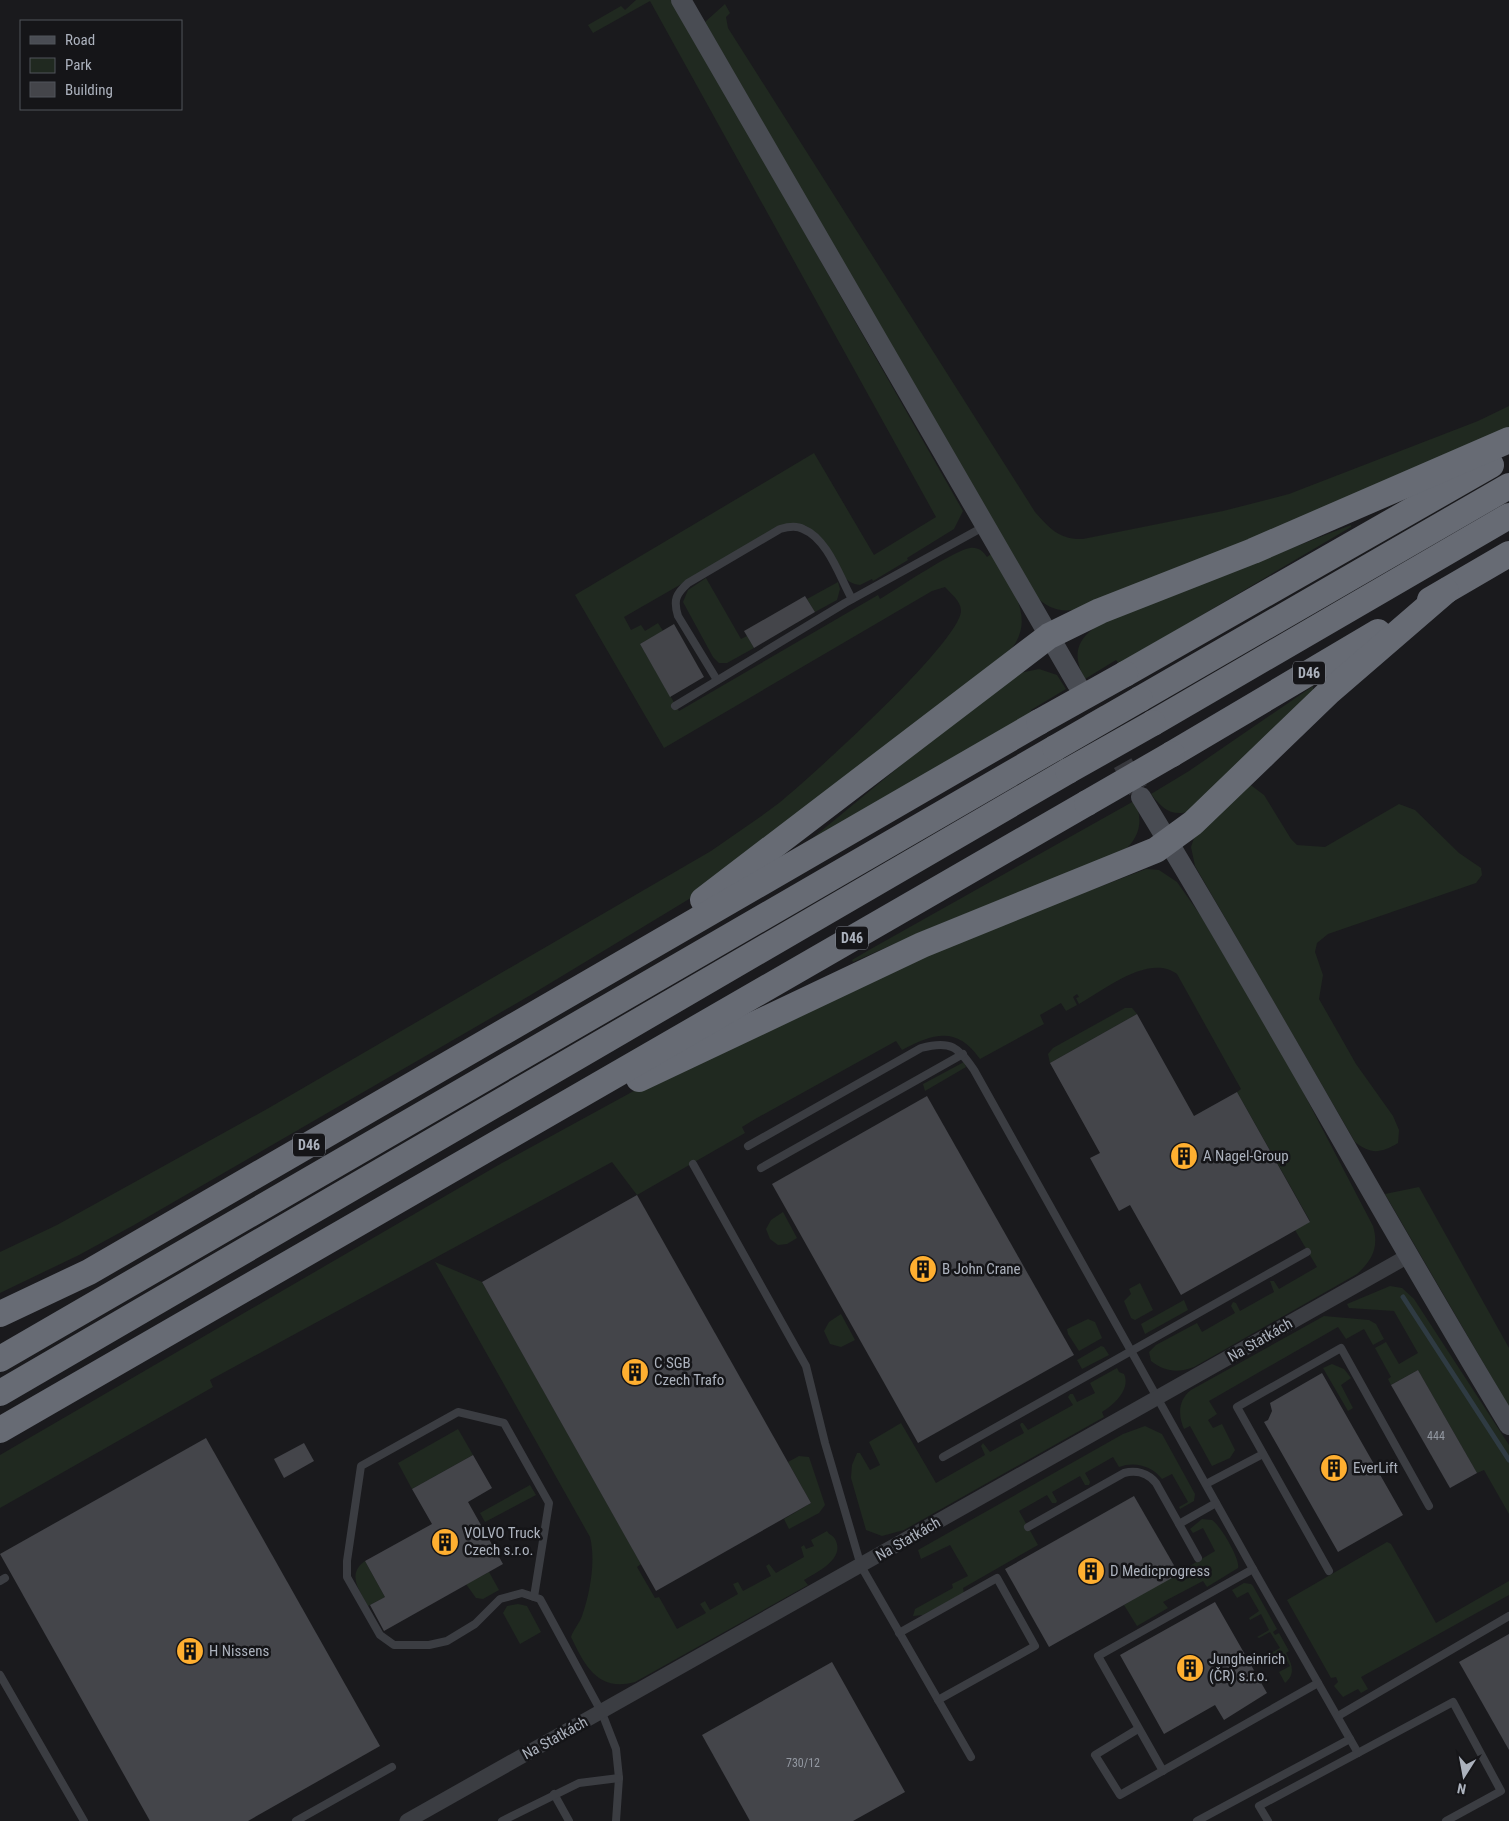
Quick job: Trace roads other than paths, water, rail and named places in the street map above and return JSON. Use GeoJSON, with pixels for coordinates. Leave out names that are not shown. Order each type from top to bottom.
{"type":"FeatureCollection","features":[{"type":"Feature","properties":{"kind":"highway"},"geometry":{"type":"LineString","coordinates":[[613,969],[828,807],[905,744],[1049,636],[1100,611],[1253,551],[1509,440]]}},
{"type":"Feature","properties":{"kind":"highway","name":"D46"},"geometry":{"type":"LineString","coordinates":[[0,1314],[90,1272],[1039,722],[1509,455]]}},
{"type":"Feature","properties":{"kind":"highway"},"geometry":{"type":"LineString","coordinates":[[0,1359],[1509,486]]}},
{"type":"Feature","properties":{"kind":"highway"},"geometry":{"type":"LineString","coordinates":[[0,1393],[1509,516]]}},
{"type":"Feature","properties":{"kind":"highway","name":"D46"},"geometry":{"type":"LineString","coordinates":[[0,1430],[1172,754],[1509,554]]}},
{"type":"Feature","properties":{"kind":"highway"},"geometry":{"type":"LineString","coordinates":[[462,1164],[922,945],[1141,857],[1169,842],[1193,823],[1329,692],[1446,591]]}},
{"type":"Feature","properties":{"kind":"main road"},"geometry":{"type":"LineString","coordinates":[[681,0],[1077,684]]}},
{"type":"Feature","properties":{"kind":"main road"},"geometry":{"type":"LineString","coordinates":[[1141,796],[1408,1256],[1509,1425]]}},
{"type":"Feature","properties":{"kind":"street","name":"Na Statkách"},"geometry":{"type":"LineString","coordinates":[[407,1821],[602,1713],[1408,1256]]}},
{"type":"Feature","properties":{"kind":"lane"},"geometry":{"type":"LineString","coordinates":[[675,706],[852,600],[985,526]]}},
{"type":"Feature","properties":{"kind":"lane"},"geometry":{"type":"LineString","coordinates":[[717,680],[678,616],[675,606],[676,594],[688,583],[780,529],[802,528],[812,534],[825,550],[852,600]]}},
{"type":"Feature","properties":{"kind":"lane"},"geometry":{"type":"LineString","coordinates":[[748,1146],[921,1048],[936,1044],[947,1044],[960,1050],[974,1070],[1358,1753]]}},
{"type":"Feature","properties":{"kind":"lane"},"geometry":{"type":"LineString","coordinates":[[761,1168],[963,1054]]}},
{"type":"Feature","properties":{"kind":"lane"},"geometry":{"type":"LineString","coordinates":[[693,1164],[806,1366],[825,1443],[861,1566],[971,1757]]}},
{"type":"Feature","properties":{"kind":"lane"},"geometry":{"type":"LineString","coordinates":[[943,1457],[1308,1252]]}},
{"type":"Feature","properties":{"kind":"lane"},"geometry":{"type":"LineString","coordinates":[[1329,1571],[1237,1407],[1341,1348],[1429,1506]]}},
{"type":"Feature","properties":{"kind":"lane"},"geometry":{"type":"LineString","coordinates":[[534,1597],[549,1503],[504,1423],[458,1412],[361,1466],[347,1562],[347,1577],[380,1635],[394,1645],[430,1645],[447,1641],[475,1624],[500,1599],[522,1593],[534,1597],[540,1599],[602,1713],[616,1749],[618,1778],[616,1821]]}},
{"type":"Feature","properties":{"kind":"lane"},"geometry":{"type":"LineString","coordinates":[[1206,1484],[1263,1454]]}},
{"type":"Feature","properties":{"kind":"lane"},"geometry":{"type":"LineString","coordinates":[[1028,1527],[1124,1473],[1133,1472],[1149,1476],[1155,1481],[1198,1558]]}},
{"type":"Feature","properties":{"kind":"lane"},"geometry":{"type":"LineString","coordinates":[[1179,1524],[1216,1503]]}},
{"type":"Feature","properties":{"kind":"lane"},"geometry":{"type":"LineString","coordinates":[[1163,1770],[1098,1656],[1253,1569]]}},
{"type":"Feature","properties":{"kind":"lane"},"geometry":{"type":"LineString","coordinates":[[899,1633],[997,1578],[1035,1646],[938,1700]]}},
{"type":"Feature","properties":{"kind":"lane"},"geometry":{"type":"LineString","coordinates":[[1338,1716],[1509,1616]]}},
{"type":"Feature","properties":{"kind":"lane"},"geometry":{"type":"LineString","coordinates":[[0,1675],[84,1821]]}},
{"type":"Feature","properties":{"kind":"lane"},"geometry":{"type":"LineString","coordinates":[[1138,1729],[1095,1755],[1120,1795],[1318,1684]]}},
{"type":"Feature","properties":{"kind":"lane"},"geometry":{"type":"LineString","coordinates":[[1259,1806],[1453,1702],[1501,1791],[1446,1821]]}},
{"type":"Feature","properties":{"kind":"lane"},"geometry":{"type":"LineString","coordinates":[[1197,1821],[1350,1739]]}},
{"type":"Feature","properties":{"kind":"lane"},"geometry":{"type":"LineString","coordinates":[[296,1821],[392,1767]]}},
{"type":"Feature","properties":{"kind":"lane"},"geometry":{"type":"LineString","coordinates":[[502,1821],[554,1794],[579,1784],[618,1778]]}},
{"type":"Feature","properties":{"kind":"lane"},"geometry":{"type":"LineString","coordinates":[[1251,1792],[1268,1821]]}},
{"type":"Feature","properties":{"kind":"lane"},"geometry":{"type":"LineString","coordinates":[[554,1794],[569,1821]]}},
{"type":"Feature","properties":{"kind":"waterway"},"geometry":{"type":"LineString","coordinates":[[1403,1297],[1509,1460]]}},
{"type":"Feature","properties":{"kind":"tunnel"},"geometry":{"type":"LineString","coordinates":[[1078,685],[1138,790]]}},
{"type":"Feature","properties":{"kind":"place","name":"A Nagel-Group"},"geometry":{"type":"Point","coordinates":[1184,1156]}},
{"type":"Feature","properties":{"kind":"place","name":"B John Crane"},"geometry":{"type":"Point","coordinates":[923,1269]}},
{"type":"Feature","properties":{"kind":"place","name":"C SGB Czech Trafo"},"geometry":{"type":"Point","coordinates":[635,1372]}},
{"type":"Feature","properties":{"kind":"place","name":"EverLift"},"geometry":{"type":"Point","coordinates":[1334,1468]}},
{"type":"Feature","properties":{"kind":"place","name":"VOLVO Truck Czech s.r.o."},"geometry":{"type":"Point","coordinates":[445,1542]}},
{"type":"Feature","properties":{"kind":"place","name":"D Medicprogress"},"geometry":{"type":"Point","coordinates":[1091,1571]}},
{"type":"Feature","properties":{"kind":"place","name":"H Nissens"},"geometry":{"type":"Point","coordinates":[190,1651]}},
{"type":"Feature","properties":{"kind":"place","name":"Jungheinrich (ČR) s.r.o."},"geometry":{"type":"Point","coordinates":[1190,1668]}}]}
